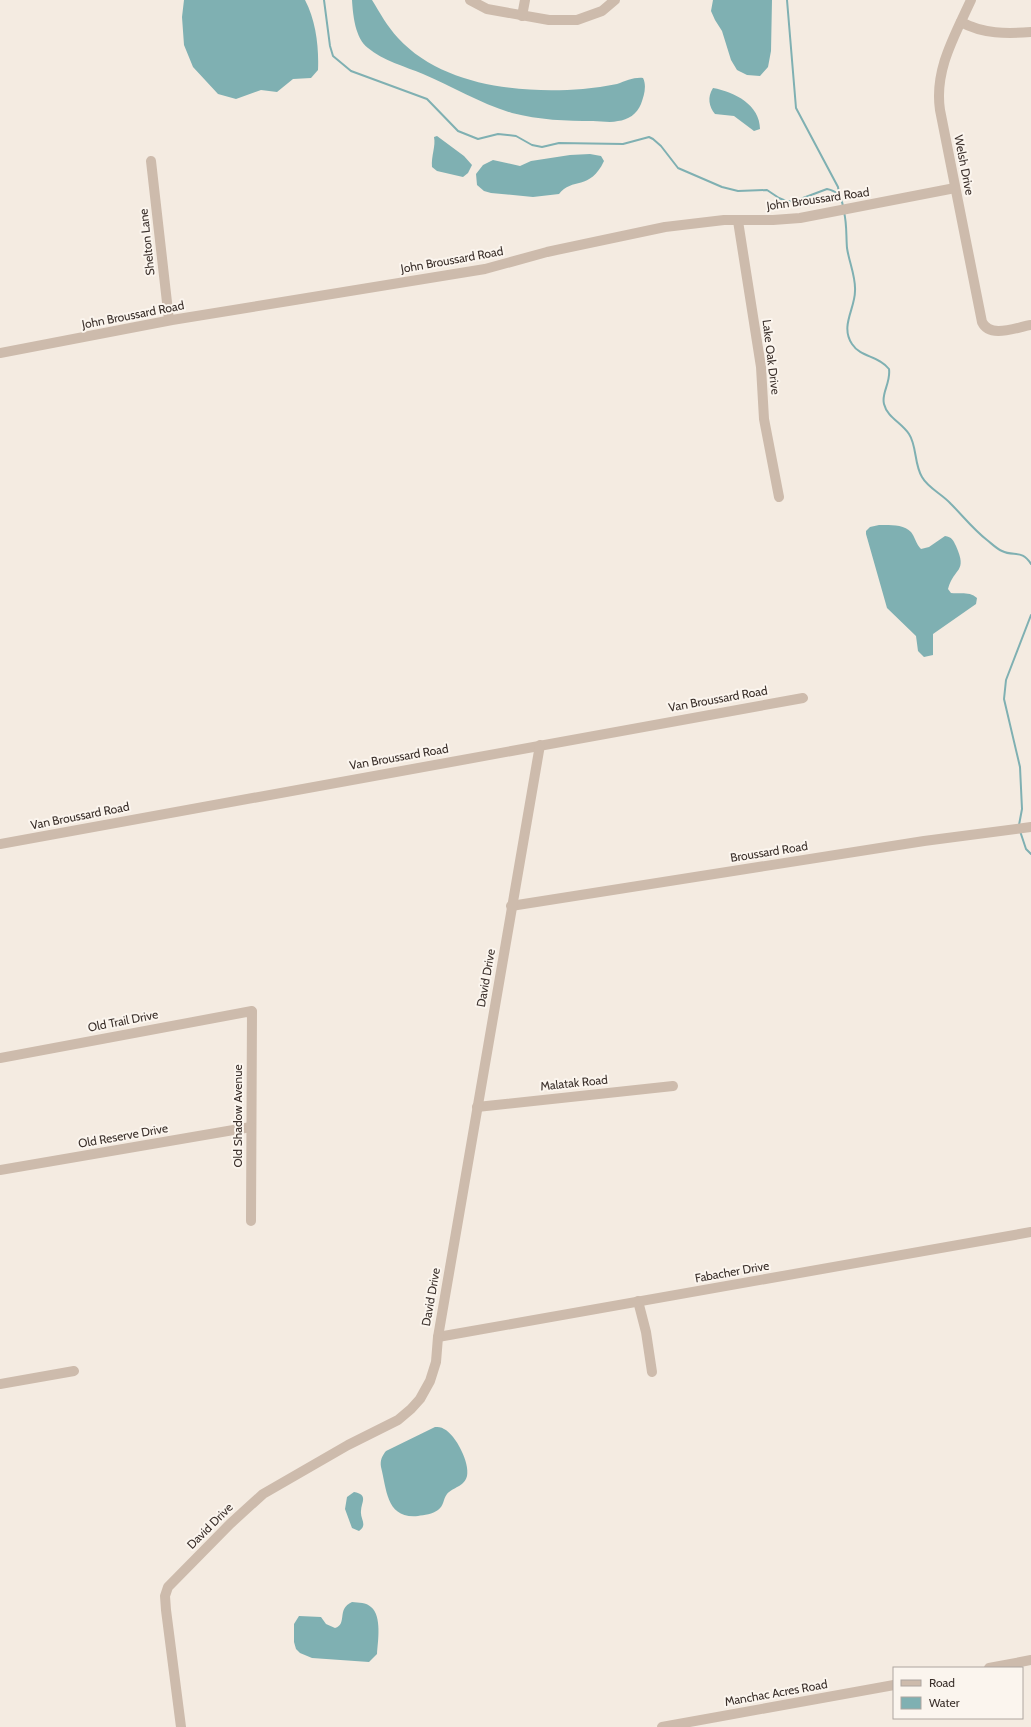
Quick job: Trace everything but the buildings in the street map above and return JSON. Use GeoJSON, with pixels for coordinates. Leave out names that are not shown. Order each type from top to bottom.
{"type":"FeatureCollection","features":[{"type":"Feature","properties":{"kind":"street"},"geometry":{"type":"LineString","coordinates":[[470,0],[487,9],[549,20],[577,20],[602,11],[615,0]]}},
{"type":"Feature","properties":{"kind":"street"},"geometry":{"type":"LineString","coordinates":[[522,16],[525,0]]}},
{"type":"Feature","properties":{"kind":"street","name":"Welsh Drive"},"geometry":{"type":"LineString","coordinates":[[971,0],[944,62],[939,87],[940,110],[982,322],[987,328],[996,331],[1031,325]]}},
{"type":"Feature","properties":{"kind":"street"},"geometry":{"type":"LineString","coordinates":[[961,22],[987,32],[1002,34],[1031,32]]}},
{"type":"Feature","properties":{"kind":"street","name":"Shelton Lane"},"geometry":{"type":"LineString","coordinates":[[151,161],[169,320]]}},
{"type":"Feature","properties":{"kind":"street","name":"John Broussard Road"},"geometry":{"type":"LineString","coordinates":[[0,353],[169,320],[485,269],[547,252],[665,227],[713,221],[773,220],[862,207],[955,188]]}},
{"type":"Feature","properties":{"kind":"street","name":"Lake Oak Drive"},"geometry":{"type":"LineString","coordinates":[[738,220],[761,367],[764,419],[779,497]]}},
{"type":"Feature","properties":{"kind":"street","name":"Van Broussard Road"},"geometry":{"type":"LineString","coordinates":[[0,844],[803,698]]}},
{"type":"Feature","properties":{"kind":"street","name":"David Drive"},"geometry":{"type":"LineString","coordinates":[[181,1727],[166,1611],[165,1596],[168,1587],[230,1524],[263,1494],[348,1445],[393,1422],[408,1412],[420,1399],[430,1381],[436,1362],[438,1337],[511,906],[540,745]]}},
{"type":"Feature","properties":{"kind":"street","name":"Broussard Road"},"geometry":{"type":"LineString","coordinates":[[511,906],[924,840],[1030,828]]}},
{"type":"Feature","properties":{"kind":"street","name":"Old Trail Drive"},"geometry":{"type":"LineString","coordinates":[[0,1058],[252,1010]]}},
{"type":"Feature","properties":{"kind":"street","name":"Old Shadow Avenue"},"geometry":{"type":"LineString","coordinates":[[251,1221],[252,1010]]}},
{"type":"Feature","properties":{"kind":"street","name":"Malatak Road"},"geometry":{"type":"LineString","coordinates":[[477,1107],[673,1086]]}},
{"type":"Feature","properties":{"kind":"street","name":"Old Reserve Drive"},"geometry":{"type":"LineString","coordinates":[[0,1170],[251,1127]]}},
{"type":"Feature","properties":{"kind":"street","name":"Fabacher Drive"},"geometry":{"type":"LineString","coordinates":[[438,1337],[1031,1232]]}},
{"type":"Feature","properties":{"kind":"street"},"geometry":{"type":"LineString","coordinates":[[638,1301],[646,1332],[652,1372]]}},
{"type":"Feature","properties":{"kind":"street"},"geometry":{"type":"LineString","coordinates":[[0,1384],[74,1371]]}},
{"type":"Feature","properties":{"kind":"street"},"geometry":{"type":"LineString","coordinates":[[993,1667],[1031,1660]]}},
{"type":"Feature","properties":{"kind":"street","name":"Manchac Acres Road"},"geometry":{"type":"LineString","coordinates":[[662,1727],[893,1685]]}},
{"type":"Feature","properties":{"kind":"water"},"geometry":{"type":"Polygon","coordinates":[[[184,0],[305,0],[312,17],[316,34],[318,70],[311,78],[293,79],[277,92],[261,90],[236,99],[218,94],[193,67],[184,45],[182,17],[184,0]]]}},
{"type":"Feature","properties":{"kind":"water"},"geometry":{"type":"Polygon","coordinates":[[[352,0],[372,0],[398,38],[416,54],[437,67],[460,77],[509,88],[534,90],[596,88],[643,78],[645,88],[642,101],[637,111],[632,116],[612,122],[542,119],[500,109],[434,79],[387,60],[368,48],[357,32],[352,0]]]}},
{"type":"Feature","properties":{"kind":"water"},"geometry":{"type":"Polygon","coordinates":[[[713,0],[772,0],[771,51],[768,67],[760,76],[747,75],[737,70],[731,60],[722,31],[711,11],[713,0]]]}},
{"type":"Feature","properties":{"kind":"water"},"geometry":{"type":"Polygon","coordinates":[[[713,88],[738,96],[745,101],[756,113],[760,129],[754,131],[734,116],[715,114],[711,108],[709,98],[713,88]]]}},
{"type":"Feature","properties":{"kind":"water"},"geometry":{"type":"Polygon","coordinates":[[[437,136],[464,156],[472,165],[468,173],[463,177],[437,171],[432,167],[434,137],[437,136]]]}},
{"type":"Feature","properties":{"kind":"water"},"geometry":{"type":"Polygon","coordinates":[[[590,154],[601,156],[604,161],[599,170],[587,180],[564,189],[559,194],[533,197],[491,193],[484,191],[477,185],[476,174],[483,165],[493,160],[520,166],[531,161],[570,155],[590,154]]]}},
{"type":"Feature","properties":{"kind":"water"},"geometry":{"type":"Polygon","coordinates":[[[879,525],[896,526],[908,529],[921,549],[929,547],[945,536],[952,539],[956,546],[961,561],[959,569],[953,577],[948,589],[951,593],[971,594],[977,598],[976,604],[933,634],[933,655],[924,657],[918,651],[916,636],[887,608],[866,534],[866,531],[870,527],[879,525]]]}},
{"type":"Feature","properties":{"kind":"water"},"geometry":{"type":"Polygon","coordinates":[[[435,1427],[442,1428],[449,1432],[457,1443],[466,1464],[466,1480],[447,1494],[438,1510],[426,1515],[407,1516],[394,1508],[390,1501],[381,1467],[382,1458],[386,1451],[435,1427]]]}},
{"type":"Feature","properties":{"kind":"water"},"geometry":{"type":"Polygon","coordinates":[[[354,1492],[359,1493],[363,1497],[361,1514],[363,1526],[359,1531],[352,1528],[345,1509],[347,1497],[354,1492]]]}},
{"type":"Feature","properties":{"kind":"water"},"geometry":{"type":"Polygon","coordinates":[[[352,1602],[369,1605],[377,1616],[377,1654],[369,1662],[312,1658],[300,1653],[296,1649],[294,1642],[294,1624],[299,1616],[321,1617],[326,1624],[335,1628],[341,1623],[344,1608],[352,1602]]]}},
{"type":"Feature","properties":{"kind":"waterway"},"geometry":{"type":"LineString","coordinates":[[324,0],[330,46],[333,56],[351,71],[427,99],[458,131],[478,139],[498,134],[516,136],[532,145],[542,147],[559,143],[623,144],[649,137],[661,146],[678,168],[722,187],[738,191],[767,190],[786,201],[795,201],[827,189],[838,194],[843,206]]}},
{"type":"Feature","properties":{"kind":"waterway"},"geometry":{"type":"LineString","coordinates":[[787,0],[796,108],[838,187],[839,194]]}},
{"type":"Feature","properties":{"kind":"waterway"},"geometry":{"type":"LineString","coordinates":[[844,212],[847,248],[855,286],[847,331],[852,344],[856,349],[885,364],[889,369],[889,379],[883,400],[884,404],[888,413],[906,430],[912,439],[919,472],[928,484],[947,500],[994,546],[1006,553],[1024,556],[1031,564]]}},
{"type":"Feature","properties":{"kind":"waterway"},"geometry":{"type":"LineString","coordinates":[[1019,825],[1022,809],[1020,767],[1004,699],[1006,680],[1031,615]]}},
{"type":"Feature","properties":{"kind":"waterway"},"geometry":{"type":"LineString","coordinates":[[1020,831],[1026,849],[1031,854]]}}]}
